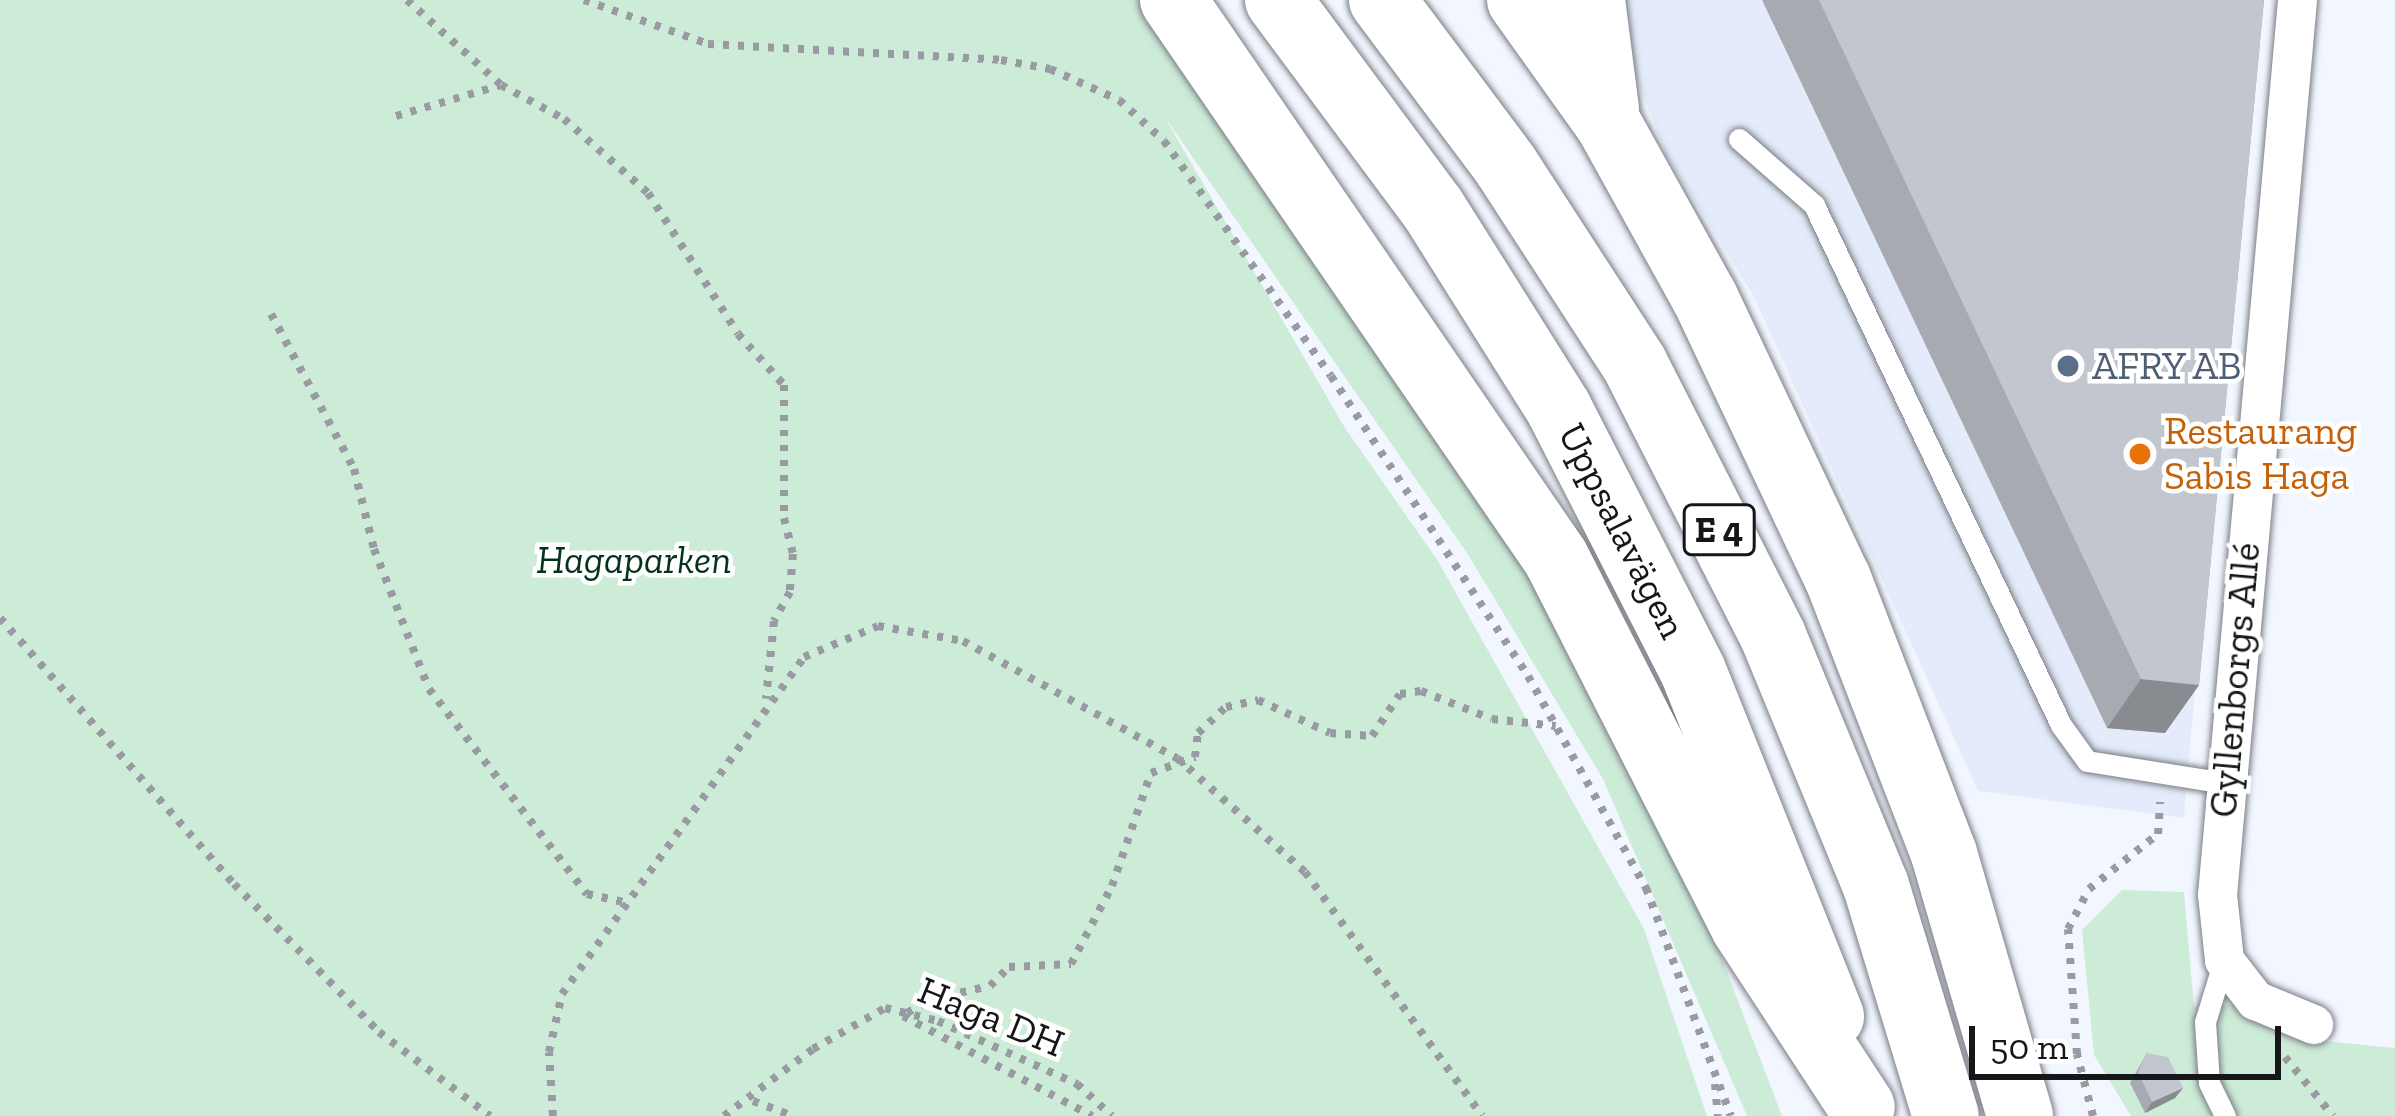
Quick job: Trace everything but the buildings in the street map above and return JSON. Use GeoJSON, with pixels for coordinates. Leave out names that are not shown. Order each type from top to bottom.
{"type":"FeatureCollection","features":[{"type":"Feature","properties":{"kind":"highway"},"geometry":{"type":"LineString","coordinates":[[1173,0],[1556,558],[1744,927],[1864,1112]]}},
{"type":"Feature","properties":{"kind":"highway","name":"Uppsalavägen"},"geometry":{"type":"LineString","coordinates":[[1278,0],[1432,207],[1559,409],[1694,670],[1796,911],[1864,1112]]}},
{"type":"Feature","properties":{"kind":"highway","name":"E 4"},"geometry":{"type":"LineString","coordinates":[[1382,0],[1506,166],[1635,365],[1762,615],[1876,886],[1946,1116]]}},
{"type":"Feature","properties":{"kind":"highway"},"geometry":{"type":"LineString","coordinates":[[1520,0],[1609,125],[1706,298],[1838,579],[1944,854],[2020,1116]]}},
{"type":"Feature","properties":{"kind":"highway"},"geometry":{"type":"LineString","coordinates":[[1592,0],[1609,125]]}},
{"type":"Feature","properties":{"kind":"street","name":"Gyllenborgs Allé"},"geometry":{"type":"LineString","coordinates":[[2224,960],[2217,894],[2297,0]]}},
{"type":"Feature","properties":{"kind":"street"},"geometry":{"type":"LineString","coordinates":[[2224,960],[2255,1000],[2313,1024]]}},
{"type":"Feature","properties":{"kind":"lane"},"geometry":{"type":"LineString","coordinates":[[1739,139],[1814,205],[2061,725],[2087,761],[2162,778],[2226,783]]}},
{"type":"Feature","properties":{"kind":"lane"},"geometry":{"type":"LineString","coordinates":[[2224,960],[2205,1022],[2209,1083],[2225,1116]]}},
{"type":"Feature","properties":{"kind":"path"},"geometry":{"type":"LineString","coordinates":[[406,0],[501,85],[564,119],[648,193],[738,334],[784,385],[784,518],[793,554],[790,592],[774,621],[766,703]]}},
{"type":"Feature","properties":{"kind":"path"},"geometry":{"type":"LineString","coordinates":[[584,0],[708,44],[1001,60],[1050,69],[1119,100],[1164,141],[1331,376],[1556,726],[1646,888],[1731,1116]]}},
{"type":"Feature","properties":{"kind":"path"},"geometry":{"type":"LineString","coordinates":[[396,116],[501,85]]}},
{"type":"Feature","properties":{"kind":"path"},"geometry":{"type":"LineString","coordinates":[[271,314],[354,469],[374,549],[429,688],[587,893],[628,903]]}},
{"type":"Feature","properties":{"kind":"path"},"geometry":{"type":"LineString","coordinates":[[0,618],[235,884],[379,1032],[490,1116]]}},
{"type":"Feature","properties":{"kind":"path"},"geometry":{"type":"LineString","coordinates":[[553,1116],[549,1052],[562,994],[766,703],[804,657],[878,626],[964,641],[1177,758],[1305,872],[1482,1116]]}},
{"type":"Feature","properties":{"kind":"path"},"geometry":{"type":"LineString","coordinates":[[907,1013],[931,999],[990,986],[1009,967],[1071,964],[1112,886],[1150,773],[1177,758],[1195,757],[1198,733],[1226,707],[1258,700],[1330,733],[1372,736],[1400,694],[1421,691],[1492,719],[1556,726]]}},
{"type":"Feature","properties":{"kind":"path"},"geometry":{"type":"LineString","coordinates":[[2093,1116],[2077,1054],[2068,928],[2090,889],[2158,834],[2162,778]]}},
{"type":"Feature","properties":{"kind":"path"},"geometry":{"type":"LineString","coordinates":[[885,1008],[1092,1116]]}},
{"type":"Feature","properties":{"kind":"path","name":"Haga DH"},"geometry":{"type":"LineString","coordinates":[[724,1116],[813,1049],[885,1008],[1077,1084],[1112,1116]]}},
{"type":"Feature","properties":{"kind":"path"},"geometry":{"type":"LineString","coordinates":[[1713,1071],[1718,1116]]}},
{"type":"Feature","properties":{"kind":"path"},"geometry":{"type":"LineString","coordinates":[[751,1100],[793,1116]]}},
{"type":"Feature","properties":{"kind":"shaded area"},"geometry":{"type":"Polygon","coordinates":[[[1616,0],[2254,0],[2184,818],[1978,791],[1752,293],[1667,156],[1625,49],[1616,0]]]}},
{"type":"Feature","properties":{"kind":"green space","name":"Hagaparken"},"geometry":{"type":"Polygon","coordinates":[[[0,0],[1138,0],[1339,272],[1524,555],[1719,951],[1782,1116],[1747,1116],[1603,779],[1467,553],[1164,116],[1345,428],[1438,561],[1644,929],[1707,1116],[0,1116],[0,0]]]}},
{"type":"Feature","properties":{"kind":"green space"},"geometry":{"type":"Polygon","coordinates":[[[2122,890],[2184,892],[2194,1007],[2234,1004],[2313,1040],[2395,1048],[2395,1116],[2131,1116],[2094,1055],[2082,930],[2122,890]]]}},
{"type":"Feature","properties":{"kind":"place","name":"AFRY AB"},"geometry":{"type":"Point","coordinates":[2068,366]}},
{"type":"Feature","properties":{"kind":"place","name":"Restaurang Sabis Haga"},"geometry":{"type":"Point","coordinates":[2140,454]}}]}
